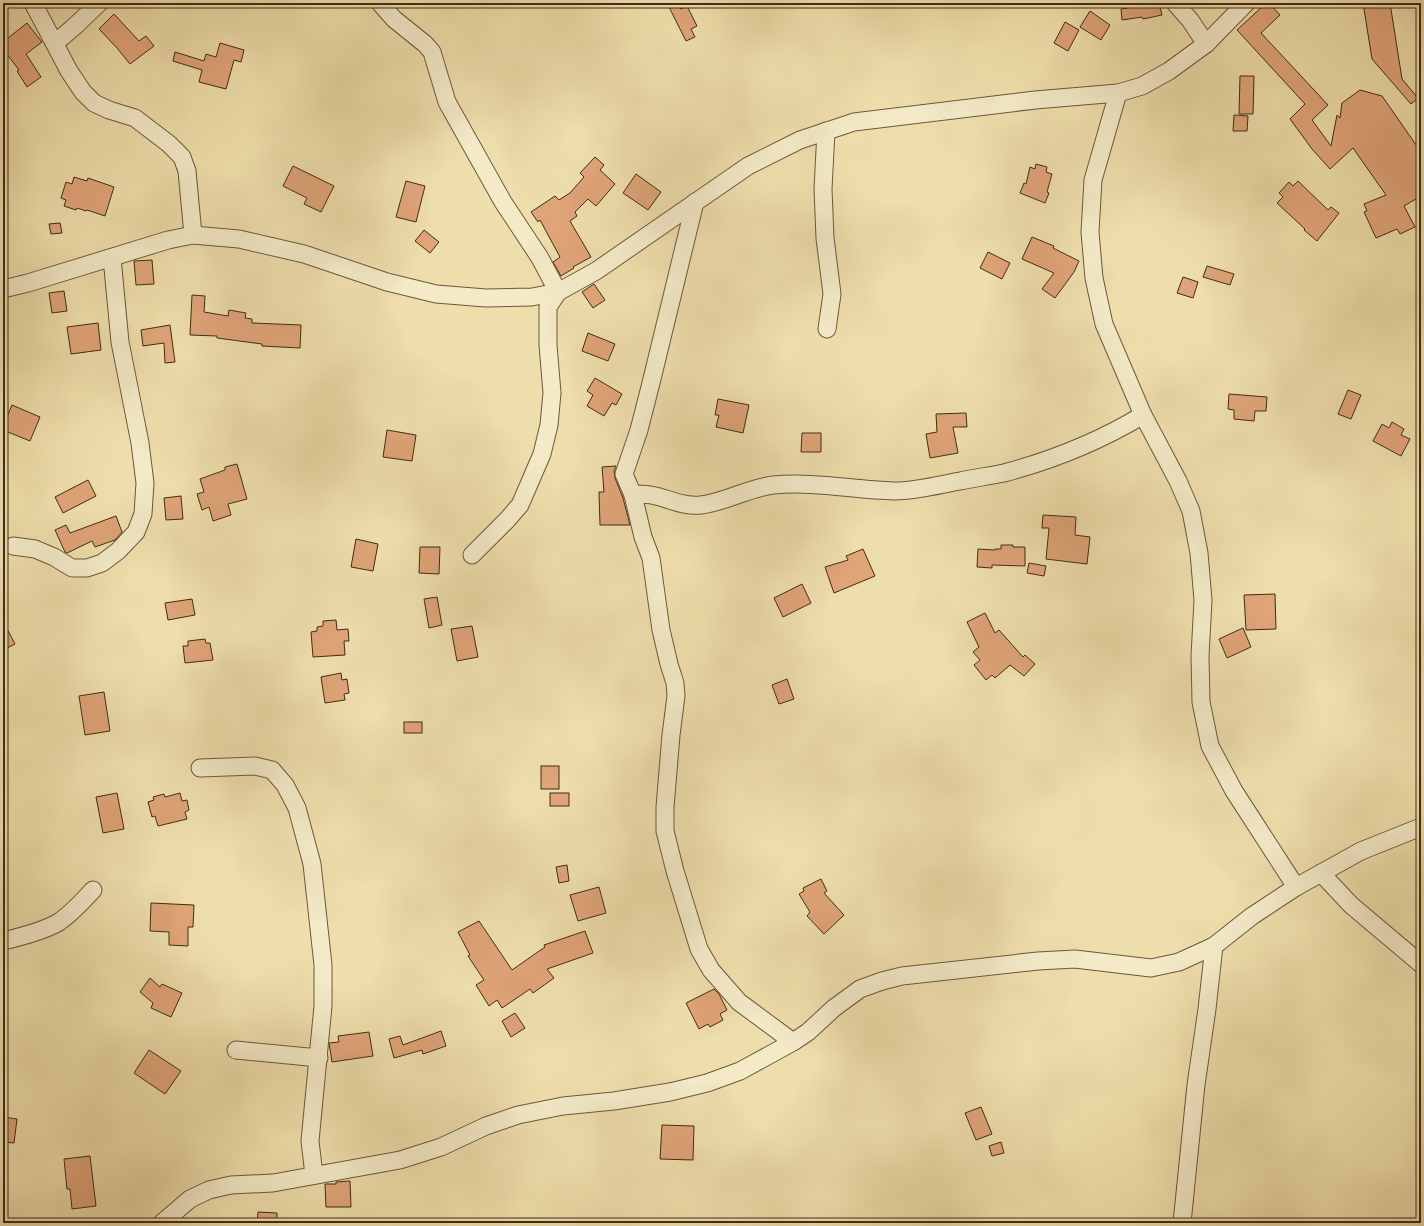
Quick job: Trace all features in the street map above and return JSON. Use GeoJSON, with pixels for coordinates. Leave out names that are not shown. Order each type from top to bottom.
{"type":"FeatureCollection","features":[{"type":"Feature","properties":{"kind":"street"},"geometry":{"type":"LineString","coordinates":[[33,3],[69,71],[79,87],[94,103],[109,110],[135,118],[169,144],[182,157],[186,171],[193,235]]}},
{"type":"Feature","properties":{"kind":"street"},"geometry":{"type":"LineString","coordinates":[[55,43],[76,26],[99,3]]}},
{"type":"Feature","properties":{"kind":"street"},"geometry":{"type":"LineString","coordinates":[[380,3],[394,19],[425,44],[432,52],[446,102],[475,150],[503,202],[540,258],[558,292]]}},
{"type":"Feature","properties":{"kind":"street"},"geometry":{"type":"LineString","coordinates":[[1175,3],[1190,20],[1206,44]]}},
{"type":"Feature","properties":{"kind":"street"},"geometry":{"type":"LineString","coordinates":[[3,289],[112,258],[168,240],[193,235],[239,239],[304,254],[387,282],[436,294],[486,298],[532,297],[558,292],[596,271],[748,166],[800,140],[854,122],[1036,100],[1118,93],[1142,86],[1169,71],[1206,44],[1246,3]]}},
{"type":"Feature","properties":{"kind":"street"},"geometry":{"type":"LineString","coordinates":[[1118,93],[1093,180],[1090,232],[1094,278],[1104,324],[1143,415],[1178,481],[1191,511],[1199,553],[1203,600],[1200,656],[1201,702],[1210,746],[1234,791],[1296,887]]}},
{"type":"Feature","properties":{"kind":"street"},"geometry":{"type":"LineString","coordinates":[[826,131],[823,189],[825,238],[832,294],[827,329]]}},
{"type":"Feature","properties":{"kind":"street"},"geometry":{"type":"LineString","coordinates":[[695,202],[651,383],[624,474],[633,495],[643,537],[651,558],[661,630],[675,683],[676,696],[665,807],[665,831],[675,871],[699,948],[711,970],[739,1002],[793,1042]]}},
{"type":"Feature","properties":{"kind":"street"},"geometry":{"type":"LineString","coordinates":[[13,546],[35,549],[54,557],[72,568],[87,568],[102,563],[118,551],[136,532],[143,514],[145,483],[140,443],[120,342],[112,258]]}},
{"type":"Feature","properties":{"kind":"street"},"geometry":{"type":"LineString","coordinates":[[472,555],[520,505],[542,454],[549,425],[552,393],[548,345],[548,307],[558,292]]}},
{"type":"Feature","properties":{"kind":"street"},"geometry":{"type":"LineString","coordinates":[[633,495],[649,494],[682,504],[700,505],[716,502],[756,488],[774,485],[807,485],[895,491],[930,486],[1003,473],[1052,458],[1100,439],[1143,415]]}},
{"type":"Feature","properties":{"kind":"street"},"geometry":{"type":"LineString","coordinates":[[200,768],[255,766],[272,770],[285,785],[297,808],[312,864],[323,964],[323,1006],[310,1141],[314,1175]]}},
{"type":"Feature","properties":{"kind":"street"},"geometry":{"type":"LineString","coordinates":[[162,1223],[190,1199],[209,1190],[231,1185],[273,1183],[400,1160],[441,1147],[486,1126],[518,1115],[563,1106],[614,1101],[670,1092],[706,1083],[740,1070],[793,1042],[808,1032],[834,1008],[860,989],[882,981],[902,976],[1038,961],[1075,959],[1151,968],[1179,962],[1214,946],[1252,916],[1296,887],[1321,873],[1361,851],[1421,827]]}},
{"type":"Feature","properties":{"kind":"street"},"geometry":{"type":"LineString","coordinates":[[1321,873],[1351,905],[1421,964]]}},
{"type":"Feature","properties":{"kind":"street"},"geometry":{"type":"LineString","coordinates":[[3,941],[29,934],[58,923],[76,909],[93,890]]}},
{"type":"Feature","properties":{"kind":"street"},"geometry":{"type":"LineString","coordinates":[[1182,1223],[1196,1085],[1214,946]]}},
{"type":"Feature","properties":{"kind":"street"},"geometry":{"type":"LineString","coordinates":[[236,1050],[319,1058]]}},
{"type":"Feature","properties":{"kind":"building"},"geometry":{"type":"Polygon","coordinates":[[[667,3],[678,3],[681,9],[687,6],[697,26],[691,29],[695,37],[686,41],[667,3]]]}},
{"type":"Feature","properties":{"kind":"building"},"geometry":{"type":"Polygon","coordinates":[[[1159,3],[1162,15],[1143,19],[1142,17],[1122,20],[1121,9],[1159,3]]]}},
{"type":"Feature","properties":{"kind":"building"},"geometry":{"type":"Polygon","coordinates":[[[1266,3],[1269,3],[1280,15],[1261,33],[1328,105],[1312,120],[1331,146],[1337,115],[1340,118],[1342,103],[1360,90],[1382,96],[1421,152],[1421,196],[1404,206],[1415,227],[1400,234],[1397,229],[1376,238],[1364,212],[1367,211],[1364,204],[1386,195],[1353,148],[1330,169],[1312,149],[1290,119],[1305,104],[1237,30],[1266,3]]]}},
{"type":"Feature","properties":{"kind":"building"},"geometry":{"type":"Polygon","coordinates":[[[1363,3],[1390,3],[1402,79],[1418,98],[1411,104],[1372,59],[1363,3]]]}},
{"type":"Feature","properties":{"kind":"building"},"geometry":{"type":"Polygon","coordinates":[[[1090,11],[1110,25],[1101,40],[1080,27],[1090,11]]]}},
{"type":"Feature","properties":{"kind":"building"},"geometry":{"type":"Polygon","coordinates":[[[114,14],[139,41],[146,36],[154,46],[130,64],[99,29],[114,14]]]}},
{"type":"Feature","properties":{"kind":"building"},"geometry":{"type":"Polygon","coordinates":[[[1065,22],[1079,30],[1068,51],[1054,43],[1065,22]]]}},
{"type":"Feature","properties":{"kind":"building"},"geometry":{"type":"Polygon","coordinates":[[[27,23],[42,42],[26,54],[41,77],[27,87],[17,71],[19,70],[3,49],[3,42],[27,23]]]}},
{"type":"Feature","properties":{"kind":"building"},"geometry":{"type":"Polygon","coordinates":[[[220,43],[244,50],[241,62],[234,60],[226,89],[199,82],[202,70],[173,61],[175,52],[204,61],[206,54],[216,57],[220,43]]]}},
{"type":"Feature","properties":{"kind":"building"},"geometry":{"type":"Polygon","coordinates":[[[1240,76],[1254,76],[1253,114],[1239,114],[1240,76]]]}},
{"type":"Feature","properties":{"kind":"building"},"geometry":{"type":"Polygon","coordinates":[[[1234,115],[1248,116],[1247,131],[1233,131],[1234,115]]]}},
{"type":"Feature","properties":{"kind":"building"},"geometry":{"type":"Polygon","coordinates":[[[595,157],[604,165],[600,170],[615,184],[596,206],[588,199],[575,212],[577,216],[570,221],[591,257],[561,276],[553,262],[560,257],[540,220],[538,222],[531,212],[555,196],[559,200],[570,193],[584,177],[580,173],[595,157]]]}},
{"type":"Feature","properties":{"kind":"building"},"geometry":{"type":"Polygon","coordinates":[[[1036,164],[1047,167],[1046,172],[1052,174],[1047,192],[1049,193],[1045,203],[1020,193],[1024,183],[1026,184],[1030,167],[1035,169],[1036,164]]]}},
{"type":"Feature","properties":{"kind":"building"},"geometry":{"type":"Polygon","coordinates":[[[293,166],[334,186],[321,212],[304,204],[307,198],[283,186],[293,166]]]}},
{"type":"Feature","properties":{"kind":"building"},"geometry":{"type":"Polygon","coordinates":[[[636,174],[661,192],[648,210],[623,193],[636,174]]]}},
{"type":"Feature","properties":{"kind":"building"},"geometry":{"type":"Polygon","coordinates":[[[74,177],[87,181],[88,178],[114,187],[105,216],[87,210],[77,208],[76,210],[64,206],[66,200],[61,198],[66,182],[72,184],[74,177]]]}},
{"type":"Feature","properties":{"kind":"building"},"geometry":{"type":"Polygon","coordinates":[[[406,181],[425,186],[416,222],[396,217],[406,181]]]}},
{"type":"Feature","properties":{"kind":"building"},"geometry":{"type":"Polygon","coordinates":[[[1298,181],[1328,210],[1331,207],[1339,213],[1317,241],[1277,203],[1283,197],[1279,193],[1289,182],[1293,186],[1298,181]]]}},
{"type":"Feature","properties":{"kind":"building"},"geometry":{"type":"Polygon","coordinates":[[[60,223],[62,233],[51,234],[49,224],[60,223]]]}},
{"type":"Feature","properties":{"kind":"building"},"geometry":{"type":"Polygon","coordinates":[[[424,230],[439,242],[430,253],[415,241],[424,230]]]}},
{"type":"Feature","properties":{"kind":"building"},"geometry":{"type":"Polygon","coordinates":[[[1032,237],[1054,246],[1053,248],[1079,261],[1074,272],[1055,298],[1042,289],[1054,273],[1022,259],[1032,237]]]}},
{"type":"Feature","properties":{"kind":"building"},"geometry":{"type":"Polygon","coordinates":[[[988,252],[1010,263],[1002,279],[980,268],[988,252]]]}},
{"type":"Feature","properties":{"kind":"building"},"geometry":{"type":"Polygon","coordinates":[[[152,260],[154,284],[136,285],[134,261],[152,260]]]}},
{"type":"Feature","properties":{"kind":"building"},"geometry":{"type":"Polygon","coordinates":[[[1207,266],[1234,274],[1230,285],[1203,277],[1207,266]]]}},
{"type":"Feature","properties":{"kind":"building"},"geometry":{"type":"Polygon","coordinates":[[[1183,277],[1198,282],[1193,298],[1177,293],[1183,277]]]}},
{"type":"Feature","properties":{"kind":"building"},"geometry":{"type":"Polygon","coordinates":[[[594,284],[605,300],[593,308],[582,292],[594,284]]]}},
{"type":"Feature","properties":{"kind":"building"},"geometry":{"type":"Polygon","coordinates":[[[64,291],[67,311],[52,313],[49,293],[64,291]]]}},
{"type":"Feature","properties":{"kind":"building"},"geometry":{"type":"Polygon","coordinates":[[[192,295],[205,296],[204,312],[228,316],[229,310],[246,313],[245,318],[252,319],[252,323],[301,325],[300,348],[262,346],[262,344],[217,338],[217,336],[190,335],[192,295]]]}},
{"type":"Feature","properties":{"kind":"building"},"geometry":{"type":"Polygon","coordinates":[[[98,323],[101,350],[71,354],[67,327],[98,323]]]}},
{"type":"Feature","properties":{"kind":"building"},"geometry":{"type":"Polygon","coordinates":[[[170,325],[175,362],[165,363],[164,343],[143,346],[141,330],[170,325]]]}},
{"type":"Feature","properties":{"kind":"building"},"geometry":{"type":"Polygon","coordinates":[[[588,333],[615,344],[608,361],[582,351],[588,333]]]}},
{"type":"Feature","properties":{"kind":"building"},"geometry":{"type":"Polygon","coordinates":[[[595,378],[622,394],[616,405],[612,403],[604,416],[587,406],[593,395],[587,391],[595,378]]]}},
{"type":"Feature","properties":{"kind":"building"},"geometry":{"type":"Polygon","coordinates":[[[1348,390],[1361,395],[1351,419],[1338,414],[1348,390]]]}},
{"type":"Feature","properties":{"kind":"building"},"geometry":{"type":"Polygon","coordinates":[[[1229,394],[1267,397],[1266,411],[1255,411],[1254,421],[1234,419],[1234,410],[1228,409],[1229,394]]]}},
{"type":"Feature","properties":{"kind":"building"},"geometry":{"type":"Polygon","coordinates":[[[718,399],[749,405],[743,433],[716,427],[719,415],[715,415],[718,399]]]}},
{"type":"Feature","properties":{"kind":"building"},"geometry":{"type":"Polygon","coordinates":[[[12,405],[40,417],[30,441],[3,430],[3,426],[12,405]]]}},
{"type":"Feature","properties":{"kind":"building"},"geometry":{"type":"Polygon","coordinates":[[[966,413],[967,427],[953,427],[958,453],[930,458],[926,434],[937,432],[936,414],[966,413]]]}},
{"type":"Feature","properties":{"kind":"building"},"geometry":{"type":"Polygon","coordinates":[[[1392,422],[1404,429],[1401,435],[1410,439],[1401,456],[1373,441],[1382,424],[1389,428],[1392,422]]]}},
{"type":"Feature","properties":{"kind":"building"},"geometry":{"type":"Polygon","coordinates":[[[387,430],[416,435],[412,461],[383,457],[387,430]]]}},
{"type":"Feature","properties":{"kind":"building"},"geometry":{"type":"Polygon","coordinates":[[[802,433],[821,433],[821,452],[801,452],[802,433]]]}},
{"type":"Feature","properties":{"kind":"building"},"geometry":{"type":"Polygon","coordinates":[[[237,464],[247,499],[228,504],[231,515],[213,521],[209,507],[202,510],[197,494],[204,492],[200,479],[225,470],[225,467],[237,464]]]}},
{"type":"Feature","properties":{"kind":"building"},"geometry":{"type":"Polygon","coordinates":[[[616,466],[614,471],[615,478],[623,498],[630,525],[600,525],[599,492],[604,492],[602,467],[616,466]]]}},
{"type":"Feature","properties":{"kind":"building"},"geometry":{"type":"Polygon","coordinates":[[[88,480],[96,496],[63,513],[55,497],[88,480]]]}},
{"type":"Feature","properties":{"kind":"building"},"geometry":{"type":"Polygon","coordinates":[[[181,496],[183,519],[166,520],[164,498],[181,496]]]}},
{"type":"Feature","properties":{"kind":"building"},"geometry":{"type":"Polygon","coordinates":[[[1043,515],[1076,517],[1075,535],[1090,537],[1087,564],[1046,559],[1049,528],[1042,528],[1043,515]]]}},
{"type":"Feature","properties":{"kind":"building"},"geometry":{"type":"Polygon","coordinates":[[[116,516],[122,532],[115,540],[95,547],[92,541],[67,553],[65,552],[55,530],[66,525],[70,533],[116,516]]]}},
{"type":"Feature","properties":{"kind":"building"},"geometry":{"type":"Polygon","coordinates":[[[356,539],[378,544],[373,571],[351,567],[356,539]]]}},
{"type":"Feature","properties":{"kind":"building"},"geometry":{"type":"Polygon","coordinates":[[[1001,545],[1025,547],[1025,566],[992,565],[992,568],[977,567],[978,549],[1001,549],[1001,545]]]}},
{"type":"Feature","properties":{"kind":"building"},"geometry":{"type":"Polygon","coordinates":[[[420,547],[440,547],[439,574],[419,573],[420,547]]]}},
{"type":"Feature","properties":{"kind":"building"},"geometry":{"type":"Polygon","coordinates":[[[863,549],[875,576],[834,593],[825,567],[848,560],[846,556],[863,549]]]}},
{"type":"Feature","properties":{"kind":"building"},"geometry":{"type":"Polygon","coordinates":[[[1029,563],[1046,566],[1044,576],[1027,573],[1029,563]]]}},
{"type":"Feature","properties":{"kind":"building"},"geometry":{"type":"Polygon","coordinates":[[[802,584],[811,603],[783,617],[774,598],[802,584]]]}},
{"type":"Feature","properties":{"kind":"building"},"geometry":{"type":"Polygon","coordinates":[[[1275,594],[1276,629],[1246,630],[1244,595],[1275,594]]]}},
{"type":"Feature","properties":{"kind":"building"},"geometry":{"type":"Polygon","coordinates":[[[437,597],[442,625],[429,628],[424,599],[437,597]]]}},
{"type":"Feature","properties":{"kind":"building"},"geometry":{"type":"Polygon","coordinates":[[[192,599],[195,615],[168,620],[165,603],[192,599]]]}},
{"type":"Feature","properties":{"kind":"building"},"geometry":{"type":"Polygon","coordinates":[[[985,613],[995,633],[999,630],[1023,657],[1025,655],[1035,664],[1024,676],[1010,665],[995,678],[992,675],[986,680],[974,665],[980,660],[973,652],[979,647],[967,622],[985,613]]]}},
{"type":"Feature","properties":{"kind":"building"},"geometry":{"type":"Polygon","coordinates":[[[336,620],[337,630],[348,629],[349,641],[344,641],[345,655],[313,657],[311,632],[317,631],[317,627],[323,626],[323,621],[336,620]]]}},
{"type":"Feature","properties":{"kind":"building"},"geometry":{"type":"Polygon","coordinates":[[[3,621],[15,644],[3,650],[3,621]]]}},
{"type":"Feature","properties":{"kind":"building"},"geometry":{"type":"Polygon","coordinates":[[[472,626],[478,657],[457,661],[451,629],[472,626]]]}},
{"type":"Feature","properties":{"kind":"building"},"geometry":{"type":"Polygon","coordinates":[[[1243,628],[1251,647],[1227,658],[1219,639],[1243,628]]]}},
{"type":"Feature","properties":{"kind":"building"},"geometry":{"type":"Polygon","coordinates":[[[205,639],[206,643],[210,643],[213,660],[185,663],[183,646],[188,646],[188,641],[205,639]]]}},
{"type":"Feature","properties":{"kind":"building"},"geometry":{"type":"Polygon","coordinates":[[[341,673],[342,680],[347,679],[349,693],[344,694],[345,700],[325,703],[321,677],[341,673]]]}},
{"type":"Feature","properties":{"kind":"building"},"geometry":{"type":"Polygon","coordinates":[[[787,679],[794,699],[779,704],[772,685],[787,679]]]}},
{"type":"Feature","properties":{"kind":"building"},"geometry":{"type":"Polygon","coordinates":[[[104,692],[110,731],[85,735],[79,696],[104,692]]]}},
{"type":"Feature","properties":{"kind":"building"},"geometry":{"type":"Polygon","coordinates":[[[404,722],[422,722],[422,733],[404,733],[404,722]]]}},
{"type":"Feature","properties":{"kind":"building"},"geometry":{"type":"Polygon","coordinates":[[[541,766],[559,766],[559,789],[541,789],[541,766]]]}},
{"type":"Feature","properties":{"kind":"building"},"geometry":{"type":"Polygon","coordinates":[[[117,793],[124,829],[103,833],[96,797],[117,793]]]}},
{"type":"Feature","properties":{"kind":"building"},"geometry":{"type":"Polygon","coordinates":[[[180,793],[182,801],[187,800],[189,810],[185,812],[187,819],[158,826],[155,816],[152,817],[148,802],[154,800],[153,797],[164,794],[165,797],[180,793]]]}},
{"type":"Feature","properties":{"kind":"building"},"geometry":{"type":"Polygon","coordinates":[[[550,793],[569,793],[569,806],[550,806],[550,793]]]}},
{"type":"Feature","properties":{"kind":"building"},"geometry":{"type":"Polygon","coordinates":[[[567,865],[569,881],[559,883],[556,867],[567,865]]]}},
{"type":"Feature","properties":{"kind":"building"},"geometry":{"type":"Polygon","coordinates":[[[821,879],[827,891],[824,893],[844,915],[824,934],[807,916],[810,912],[799,894],[804,891],[803,888],[821,879]]]}},
{"type":"Feature","properties":{"kind":"building"},"geometry":{"type":"Polygon","coordinates":[[[599,887],[606,913],[578,921],[570,895],[599,887]]]}},
{"type":"Feature","properties":{"kind":"building"},"geometry":{"type":"Polygon","coordinates":[[[151,903],[194,905],[193,927],[188,927],[188,946],[169,945],[169,932],[150,931],[151,903]]]}},
{"type":"Feature","properties":{"kind":"building"},"geometry":{"type":"Polygon","coordinates":[[[479,921],[512,970],[545,947],[544,945],[585,931],[593,953],[547,969],[554,978],[533,993],[530,989],[502,1008],[497,1000],[489,1006],[476,985],[484,980],[468,956],[470,955],[458,932],[479,921]]]}},
{"type":"Feature","properties":{"kind":"building"},"geometry":{"type":"Polygon","coordinates":[[[150,978],[160,987],[162,984],[182,993],[171,1017],[151,1008],[153,1003],[140,992],[150,978]]]}},
{"type":"Feature","properties":{"kind":"building"},"geometry":{"type":"Polygon","coordinates":[[[714,989],[719,994],[727,1010],[720,1014],[723,1020],[710,1027],[708,1024],[699,1029],[686,1003],[714,989]]]}},
{"type":"Feature","properties":{"kind":"building"},"geometry":{"type":"Polygon","coordinates":[[[515,1013],[525,1028],[511,1037],[502,1021],[515,1013]]]}},
{"type":"Feature","properties":{"kind":"building"},"geometry":{"type":"Polygon","coordinates":[[[441,1031],[446,1046],[423,1054],[422,1050],[394,1058],[389,1039],[400,1036],[403,1045],[441,1031]]]}},
{"type":"Feature","properties":{"kind":"building"},"geometry":{"type":"Polygon","coordinates":[[[369,1032],[373,1056],[332,1062],[329,1043],[339,1042],[338,1036],[369,1032]]]}},
{"type":"Feature","properties":{"kind":"building"},"geometry":{"type":"Polygon","coordinates":[[[149,1050],[181,1071],[165,1094],[134,1073],[149,1050]]]}},
{"type":"Feature","properties":{"kind":"building"},"geometry":{"type":"Polygon","coordinates":[[[981,1107],[992,1134],[976,1140],[965,1113],[981,1107]]]}},
{"type":"Feature","properties":{"kind":"building"},"geometry":{"type":"Polygon","coordinates":[[[3,1117],[17,1119],[14,1143],[3,1142],[3,1117]]]}},
{"type":"Feature","properties":{"kind":"building"},"geometry":{"type":"Polygon","coordinates":[[[662,1125],[694,1126],[693,1160],[660,1159],[662,1125]]]}},
{"type":"Feature","properties":{"kind":"building"},"geometry":{"type":"Polygon","coordinates":[[[1001,1142],[1004,1153],[992,1156],[989,1146],[1001,1142]]]}},
{"type":"Feature","properties":{"kind":"building"},"geometry":{"type":"Polygon","coordinates":[[[90,1156],[96,1206],[72,1209],[70,1189],[67,1189],[64,1159],[90,1156]]]}},
{"type":"Feature","properties":{"kind":"building"},"geometry":{"type":"Polygon","coordinates":[[[350,1181],[351,1207],[326,1207],[325,1184],[336,1184],[336,1182],[350,1181]]]}},
{"type":"Feature","properties":{"kind":"building"},"geometry":{"type":"Polygon","coordinates":[[[258,1212],[277,1213],[277,1223],[257,1223],[258,1212]]]}}]}
